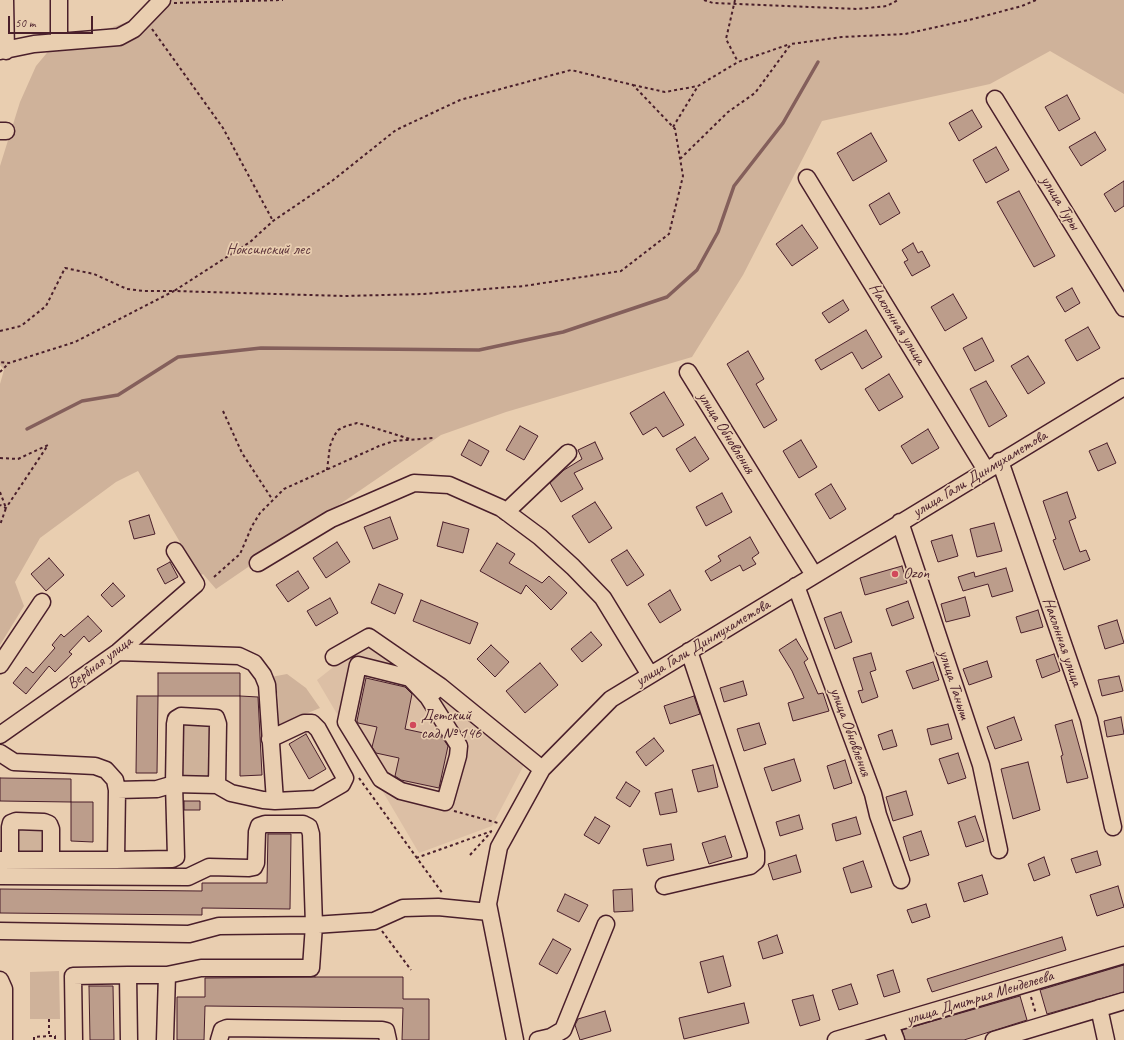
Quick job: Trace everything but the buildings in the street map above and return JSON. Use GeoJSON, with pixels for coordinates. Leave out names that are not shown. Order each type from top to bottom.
{"type":"FeatureCollection","features":[{"type":"Feature","properties":{"kind":"street"},"geometry":{"type":"LineString","coordinates":[[5,0],[3,51],[28,45],[119,37],[134,29],[160,2]]}},
{"type":"Feature","properties":{"kind":"street"},"geometry":{"type":"LineString","coordinates":[[59,0],[59,42]]}},
{"type":"Feature","properties":{"kind":"street","name":"улица Туры"},"geometry":{"type":"LineString","coordinates":[[995,99],[1124,308]]}},
{"type":"Feature","properties":{"kind":"street","name":"Наклонная улица"},"geometry":{"type":"LineString","coordinates":[[807,178],[986,470]]}},
{"type":"Feature","properties":{"kind":"street","name":"улица Обновления"},"geometry":{"type":"LineString","coordinates":[[688,372],[814,575]]}},
{"type":"Feature","properties":{"kind":"street","name":"улица Гали Динмухаметова"},"geometry":{"type":"LineString","coordinates":[[515,1040],[488,904],[499,847],[542,769],[611,699],[1000,461],[1123,390]]}},
{"type":"Feature","properties":{"kind":"street"},"geometry":{"type":"LineString","coordinates":[[506,512],[568,453]]}},
{"type":"Feature","properties":{"kind":"street","name":"Наклонная улица"},"geometry":{"type":"LineString","coordinates":[[1000,461],[1089,719],[1113,827]]}},
{"type":"Feature","properties":{"kind":"street"},"geometry":{"type":"LineString","coordinates":[[258,563],[331,519],[414,483],[449,484],[506,512],[540,537],[573,567],[603,598],[650,675]]}},
{"type":"Feature","properties":{"kind":"street","name":"улица Таныш"},"geometry":{"type":"LineString","coordinates":[[900,522],[981,765],[999,850]]}},
{"type":"Feature","properties":{"kind":"street","name":"Вербная улица"},"geometry":{"type":"LineString","coordinates":[[0,735],[118,652],[196,584],[175,551]]}},
{"type":"Feature","properties":{"kind":"street","name":"улица Обновления"},"geometry":{"type":"LineString","coordinates":[[796,586],[873,794],[878,815],[902,880]]}},
{"type":"Feature","properties":{"kind":"street"},"geometry":{"type":"LineString","coordinates":[[0,665],[42,602]]}},
{"type":"Feature","properties":{"kind":"street"},"geometry":{"type":"LineString","coordinates":[[334,657],[369,636],[434,691],[542,769]]}},
{"type":"Feature","properties":{"kind":"street"},"geometry":{"type":"LineString","coordinates":[[664,886],[750,866],[756,861],[756,852],[689,651]]}},
{"type":"Feature","properties":{"kind":"street"},"geometry":{"type":"LineString","coordinates":[[118,652],[239,656],[254,664],[263,675],[267,685],[275,801]]}},
{"type":"Feature","properties":{"kind":"street"},"geometry":{"type":"LineString","coordinates":[[358,665],[410,678],[434,691],[459,746],[458,756],[445,802],[401,791],[381,779],[346,722],[358,665]]}},
{"type":"Feature","properties":{"kind":"street"},"geometry":{"type":"LineString","coordinates":[[51,860],[51,829],[49,824],[44,822],[16,821],[12,823],[10,827],[5,860],[51,860],[116,860],[172,859],[176,857],[174,784],[175,724],[176,719],[181,716],[216,718],[218,724],[217,785]]}},
{"type":"Feature","properties":{"kind":"street"},"geometry":{"type":"LineString","coordinates":[[117,790],[157,789],[174,784],[217,785],[231,793],[275,801],[316,799],[342,784],[345,778],[318,729],[312,723],[304,723],[270,739]]}},
{"type":"Feature","properties":{"kind":"street"},"geometry":{"type":"LineString","coordinates":[[0,753],[14,762],[95,766],[106,770],[115,780],[117,790],[116,860]]}},
{"type":"Feature","properties":{"kind":"street"},"geometry":{"type":"LineString","coordinates":[[0,876],[188,877],[209,867],[249,868],[254,867],[256,863],[256,832],[259,826],[265,824],[303,824],[309,827],[311,834],[314,925],[311,968],[201,968],[167,975],[73,976],[74,1040]]}},
{"type":"Feature","properties":{"kind":"street"},"geometry":{"type":"LineString","coordinates":[[0,931],[189,934],[219,926],[314,925],[374,921],[403,908],[438,907],[489,912]]}},
{"type":"Feature","properties":{"kind":"street"},"geometry":{"type":"LineString","coordinates":[[538,1040],[552,1037],[564,1030],[606,924]]}},
{"type":"Feature","properties":{"kind":"street","name":"улица Дмитрия Менделеева"},"geometry":{"type":"LineString","coordinates":[[836,1040],[1124,954]]}},
{"type":"Feature","properties":{"kind":"street"},"geometry":{"type":"LineString","coordinates":[[128,975],[129,1040]]}},
{"type":"Feature","properties":{"kind":"street"},"geometry":{"type":"LineString","coordinates":[[165,1040],[167,975]]}},
{"type":"Feature","properties":{"kind":"street"},"geometry":{"type":"LineString","coordinates":[[0,980],[4,989],[4,1040]]}},
{"type":"Feature","properties":{"kind":"street"},"geometry":{"type":"LineString","coordinates":[[994,1040],[1124,1001]]}},
{"type":"Feature","properties":{"kind":"street"},"geometry":{"type":"LineString","coordinates":[[1099,1008],[1106,1040]]}},
{"type":"Feature","properties":{"kind":"street"},"geometry":{"type":"LineString","coordinates":[[890,1025],[896,1040]]}},
{"type":"Feature","properties":{"kind":"street"},"geometry":{"type":"LineString","coordinates":[[219,1040],[222,1030],[227,1028],[382,1030],[386,1031],[388,1040]]}},
{"type":"Feature","properties":{"kind":"path"},"geometry":{"type":"LineString","coordinates":[[160,2],[282,0]]}},
{"type":"Feature","properties":{"kind":"path"},"geometry":{"type":"LineString","coordinates":[[704,0],[712,3],[858,9],[887,6],[898,0]]}},
{"type":"Feature","properties":{"kind":"path"},"geometry":{"type":"LineString","coordinates":[[735,0],[726,39],[738,62]]}},
{"type":"Feature","properties":{"kind":"path"},"geometry":{"type":"LineString","coordinates":[[0,362],[9,363],[75,342],[174,291],[250,242],[273,220],[332,181],[396,130],[460,100],[571,70],[665,92],[698,86],[738,62],[791,44],[842,37],[905,34],[980,17],[1022,6],[1036,0]]}},
{"type":"Feature","properties":{"kind":"path"},"geometry":{"type":"LineString","coordinates":[[144,19],[224,128],[273,220]]}},
{"type":"Feature","properties":{"kind":"path"},"geometry":{"type":"LineString","coordinates":[[680,159],[728,112],[755,93],[791,44]]}},
{"type":"Feature","properties":{"kind":"path"},"geometry":{"type":"LineString","coordinates":[[0,331],[20,326],[46,306],[65,268],[94,274],[127,289],[144,291],[344,296],[424,294],[524,286],[621,271],[669,234],[683,176],[673,127],[633,85]]}},
{"type":"Feature","properties":{"kind":"path"},"geometry":{"type":"LineString","coordinates":[[673,127],[698,86]]}},
{"type":"Feature","properties":{"kind":"path"},"geometry":{"type":"LineString","coordinates":[[0,372],[9,363]]}},
{"type":"Feature","properties":{"kind":"path"},"geometry":{"type":"LineString","coordinates":[[223,411],[242,453],[272,499]]}},
{"type":"Feature","properties":{"kind":"path"},"geometry":{"type":"LineString","coordinates":[[326,470],[330,446],[334,436],[338,430],[346,426],[361,424],[413,440]]}},
{"type":"Feature","properties":{"kind":"path"},"geometry":{"type":"LineString","coordinates":[[214,577],[240,554],[252,526],[272,499],[284,489],[379,446],[394,441],[433,438]]}},
{"type":"Feature","properties":{"kind":"path"},"geometry":{"type":"LineString","coordinates":[[0,458],[18,459],[48,446],[6,508],[0,524]]}},
{"type":"Feature","properties":{"kind":"path"},"geometry":{"type":"LineString","coordinates":[[0,492],[6,508]]}},
{"type":"Feature","properties":{"kind":"path"},"geometry":{"type":"LineString","coordinates":[[0,505],[6,508]]}},
{"type":"Feature","properties":{"kind":"path"},"geometry":{"type":"LineString","coordinates":[[356,774],[452,908]]}},
{"type":"Feature","properties":{"kind":"path"},"geometry":{"type":"LineString","coordinates":[[445,802],[443,808],[493,821],[501,825]]}},
{"type":"Feature","properties":{"kind":"path"},"geometry":{"type":"LineString","coordinates":[[416,858],[492,831],[470,854]]}},
{"type":"Feature","properties":{"kind":"path"},"geometry":{"type":"LineString","coordinates":[[374,921],[411,970]]}},
{"type":"Feature","properties":{"kind":"path"},"geometry":{"type":"LineString","coordinates":[[1030,996],[1039,1026]]}},
{"type":"Feature","properties":{"kind":"path"},"geometry":{"type":"LineString","coordinates":[[49,1019],[49,1036]]}},
{"type":"Feature","properties":{"kind":"path"},"geometry":{"type":"LineString","coordinates":[[34,1040],[34,1037],[49,1036],[55,1036],[55,1040]]}},
{"type":"Feature","properties":{"kind":"shaded area","name":"Детский сад № 146"},"geometry":{"type":"Polygon","coordinates":[[[365,642],[412,670],[526,761],[492,826],[419,853],[317,680],[365,642]]]}},
{"type":"Feature","properties":{"kind":"green space","name":"Ноксинский лес"},"geometry":{"type":"Polygon","coordinates":[[[171,0],[1124,0],[1124,94],[1050,51],[990,84],[822,121],[743,275],[692,357],[506,412],[441,435],[216,589],[203,574],[200,576],[138,471],[116,482],[40,538],[15,582],[24,606],[0,645],[0,384],[4,370],[0,365],[0,166],[20,102],[36,66],[51,48],[160,11],[171,0]]]}},
{"type":"Feature","properties":{"kind":"green space"},"geometry":{"type":"Polygon","coordinates":[[[287,674],[306,688],[320,708],[279,725],[278,695],[271,677],[287,674]]]}},
{"type":"Feature","properties":{"kind":"green space"},"geometry":{"type":"Polygon","coordinates":[[[179,722],[214,722],[214,777],[179,777],[179,722]]]}},
{"type":"Feature","properties":{"kind":"green space"},"geometry":{"type":"Polygon","coordinates":[[[14,827],[48,828],[48,855],[14,855],[14,827]]]}},
{"type":"Feature","properties":{"kind":"green space"},"geometry":{"type":"Polygon","coordinates":[[[59,971],[60,1019],[30,1019],[30,972],[59,971]]]}},
{"type":"Feature","properties":{"kind":"waterway"},"geometry":{"type":"LineString","coordinates":[[27,429],[82,401],[118,395],[178,357],[261,348],[479,350],[563,332],[667,297],[697,270],[718,232],[734,186],[783,123],[818,62]]}},
{"type":"Feature","properties":{"kind":"place","name":"Ozon"},"geometry":{"type":"Point","coordinates":[895,574]}},
{"type":"Feature","properties":{"kind":"place","name":"Детский сад № 146"},"geometry":{"type":"Point","coordinates":[413,725]}}]}
